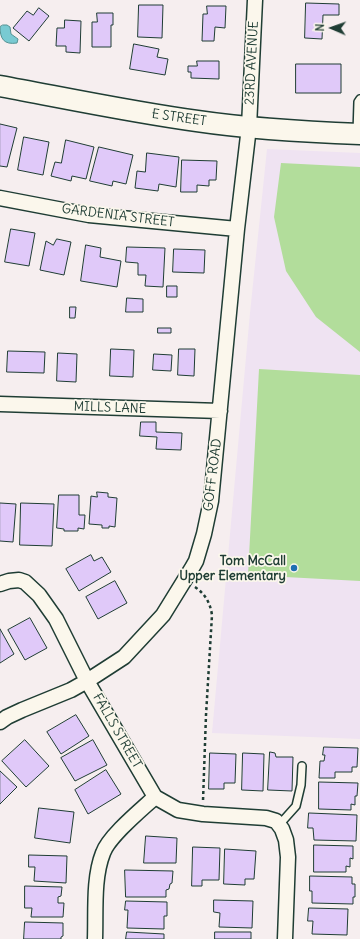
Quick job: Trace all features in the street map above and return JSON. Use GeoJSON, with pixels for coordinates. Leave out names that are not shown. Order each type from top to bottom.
{"type":"FeatureCollection","features":[{"type":"Feature","properties":{"kind":"main road","name":"E STREET"},"geometry":{"type":"LineString","coordinates":[[0,86],[137,112],[198,121],[249,127],[359,134]]}},
{"type":"Feature","properties":{"kind":"street","name":"23RD AVENUE"},"geometry":{"type":"LineString","coordinates":[[249,127],[255,0]]}},
{"type":"Feature","properties":{"kind":"street","name":"GOFF ROAD"},"geometry":{"type":"LineString","coordinates":[[0,722],[22,710],[71,690],[124,657],[163,615],[196,561],[204,534],[211,501],[237,229],[249,127]]}},
{"type":"Feature","properties":{"kind":"street","name":"GARDENIA STREET"},"geometry":{"type":"LineString","coordinates":[[0,198],[89,215],[237,229]]}},
{"type":"Feature","properties":{"kind":"street","name":"MILLS LANE"},"geometry":{"type":"LineString","coordinates":[[0,404],[220,411]]}},
{"type":"Feature","properties":{"kind":"street","name":"FALLS STREET"},"geometry":{"type":"LineString","coordinates":[[0,584],[19,580],[25,582],[39,594],[56,619],[87,681],[155,797]]}},
{"type":"Feature","properties":{"kind":"street"},"geometry":{"type":"LineString","coordinates":[[95,939],[97,873],[103,852],[116,834],[155,797],[178,810],[203,814],[266,818],[278,823],[286,840],[288,856],[285,939]]}},
{"type":"Feature","properties":{"kind":"lane"},"geometry":{"type":"LineString","coordinates":[[359,134],[358,102],[360,99]]}},
{"type":"Feature","properties":{"kind":"lane"},"geometry":{"type":"LineString","coordinates":[[278,823],[296,806],[301,785],[302,766]]}},
{"type":"Feature","properties":{"kind":"path"},"geometry":{"type":"LineString","coordinates":[[184,581],[205,596],[211,608],[212,615],[206,715],[203,814]]}},
{"type":"Feature","properties":{"kind":"shaded area","name":"Tom McCall Upper Elementary"},"geometry":{"type":"Polygon","coordinates":[[[267,149],[360,153],[360,739],[212,733],[250,313],[267,149]]]}},
{"type":"Feature","properties":{"kind":"green space"},"geometry":{"type":"Polygon","coordinates":[[[281,163],[360,167],[360,352],[316,317],[286,271],[274,217],[281,163]]]}},
{"type":"Feature","properties":{"kind":"green space"},"geometry":{"type":"Polygon","coordinates":[[[259,369],[360,375],[360,581],[248,575],[259,369]]]}},
{"type":"Feature","properties":{"kind":"water"},"geometry":{"type":"Polygon","coordinates":[[[3,25],[10,27],[11,34],[18,39],[17,43],[6,42],[2,38],[0,27],[3,25]]]}},
{"type":"Feature","properties":{"kind":"building"},"geometry":{"type":"Polygon","coordinates":[[[306,3],[339,4],[339,15],[323,15],[322,39],[305,38],[306,3]]]}},
{"type":"Feature","properties":{"kind":"building"},"geometry":{"type":"Polygon","coordinates":[[[139,5],[163,5],[162,38],[138,37],[139,5]]]}},
{"type":"Feature","properties":{"kind":"building"},"geometry":{"type":"Polygon","coordinates":[[[207,6],[226,6],[225,28],[215,27],[214,41],[202,41],[203,14],[207,14],[207,6]]]}},
{"type":"Feature","properties":{"kind":"building"},"geometry":{"type":"Polygon","coordinates":[[[39,8],[49,16],[29,41],[13,28],[27,11],[33,15],[39,8]]]}},
{"type":"Feature","properties":{"kind":"building"},"geometry":{"type":"Polygon","coordinates":[[[97,13],[113,13],[113,25],[111,25],[111,47],[92,47],[92,22],[97,22],[97,13]]]}},
{"type":"Feature","properties":{"kind":"building"},"geometry":{"type":"Polygon","coordinates":[[[65,20],[81,21],[80,53],[66,52],[66,46],[56,46],[57,28],[64,28],[65,20]]]}},
{"type":"Feature","properties":{"kind":"building"},"geometry":{"type":"Polygon","coordinates":[[[134,44],[159,49],[157,57],[168,59],[165,75],[130,69],[134,44]]]}},
{"type":"Feature","properties":{"kind":"building"},"geometry":{"type":"Polygon","coordinates":[[[197,61],[219,61],[219,79],[191,78],[191,72],[188,72],[188,66],[197,66],[197,61]]]}},
{"type":"Feature","properties":{"kind":"building"},"geometry":{"type":"Polygon","coordinates":[[[296,64],[341,64],[341,93],[296,93],[296,64]]]}},
{"type":"Feature","properties":{"kind":"building"},"geometry":{"type":"Polygon","coordinates":[[[0,124],[17,128],[7,167],[0,166],[0,124]]]}},
{"type":"Feature","properties":{"kind":"building"},"geometry":{"type":"Polygon","coordinates":[[[24,137],[49,142],[43,175],[18,170],[24,137]]]}},
{"type":"Feature","properties":{"kind":"building"},"geometry":{"type":"Polygon","coordinates":[[[66,140],[94,147],[86,179],[72,176],[71,181],[51,176],[55,162],[61,163],[66,140]]]}},
{"type":"Feature","properties":{"kind":"building"},"geometry":{"type":"Polygon","coordinates":[[[99,147],[133,155],[126,184],[113,181],[112,186],[90,181],[99,147]]]}},
{"type":"Feature","properties":{"kind":"building"},"geometry":{"type":"Polygon","coordinates":[[[147,153],[179,157],[176,187],[159,184],[158,191],[135,188],[137,171],[145,172],[147,153]]]}},
{"type":"Feature","properties":{"kind":"building"},"geometry":{"type":"Polygon","coordinates":[[[182,160],[217,161],[216,180],[209,180],[209,186],[197,185],[197,192],[181,192],[182,160]]]}},
{"type":"Feature","properties":{"kind":"building"},"geometry":{"type":"Polygon","coordinates":[[[11,229],[35,233],[29,266],[5,262],[11,229]]]}},
{"type":"Feature","properties":{"kind":"building"},"geometry":{"type":"Polygon","coordinates":[[[57,239],[71,242],[64,275],[40,270],[46,241],[53,245],[57,239]]]}},
{"type":"Feature","properties":{"kind":"building"},"geometry":{"type":"Polygon","coordinates":[[[86,245],[101,248],[100,257],[121,261],[117,287],[81,281],[86,245]]]}},
{"type":"Feature","properties":{"kind":"building"},"geometry":{"type":"Polygon","coordinates":[[[127,247],[165,248],[163,287],[145,286],[146,275],[138,275],[138,263],[126,262],[127,247]]]}},
{"type":"Feature","properties":{"kind":"building"},"geometry":{"type":"Polygon","coordinates":[[[174,249],[205,250],[204,273],[173,272],[174,249]]]}},
{"type":"Feature","properties":{"kind":"building"},"geometry":{"type":"Polygon","coordinates":[[[167,286],[177,286],[177,297],[167,297],[167,286]]]}},
{"type":"Feature","properties":{"kind":"building"},"geometry":{"type":"Polygon","coordinates":[[[127,298],[143,299],[143,312],[126,312],[127,298]]]}},
{"type":"Feature","properties":{"kind":"building"},"geometry":{"type":"Polygon","coordinates":[[[70,307],[76,307],[75,318],[70,318],[70,307]]]}},
{"type":"Feature","properties":{"kind":"building"},"geometry":{"type":"Polygon","coordinates":[[[158,328],[171,328],[171,333],[158,333],[158,328]]]}},
{"type":"Feature","properties":{"kind":"building"},"geometry":{"type":"Polygon","coordinates":[[[111,349],[134,350],[133,377],[110,376],[111,349]]]}},
{"type":"Feature","properties":{"kind":"building"},"geometry":{"type":"Polygon","coordinates":[[[179,349],[195,349],[194,376],[178,375],[179,349]]]}},
{"type":"Feature","properties":{"kind":"building"},"geometry":{"type":"Polygon","coordinates":[[[8,351],[45,352],[44,373],[7,372],[8,351]]]}},
{"type":"Feature","properties":{"kind":"building"},"geometry":{"type":"Polygon","coordinates":[[[58,353],[77,354],[76,382],[57,381],[58,353]]]}},
{"type":"Feature","properties":{"kind":"building"},"geometry":{"type":"Polygon","coordinates":[[[154,354],[172,355],[171,371],[153,370],[154,354]]]}},
{"type":"Feature","properties":{"kind":"building"},"geometry":{"type":"Polygon","coordinates":[[[141,422],[156,422],[156,432],[182,433],[181,450],[156,449],[157,437],[140,436],[141,422]]]}},
{"type":"Feature","properties":{"kind":"building"},"geometry":{"type":"Polygon","coordinates":[[[97,492],[108,493],[108,497],[117,498],[115,527],[109,526],[109,528],[102,528],[102,525],[89,524],[91,496],[97,497],[97,492]]]}},
{"type":"Feature","properties":{"kind":"building"},"geometry":{"type":"Polygon","coordinates":[[[59,495],[79,495],[79,515],[85,515],[84,529],[78,528],[78,531],[64,531],[64,529],[57,528],[59,495]]]}},
{"type":"Feature","properties":{"kind":"building"},"geometry":{"type":"Polygon","coordinates":[[[0,503],[16,504],[13,542],[0,541],[0,503]]]}},
{"type":"Feature","properties":{"kind":"building"},"geometry":{"type":"Polygon","coordinates":[[[21,503],[54,504],[52,546],[20,545],[21,503]]]}},
{"type":"Feature","properties":{"kind":"building"},"geometry":{"type":"Polygon","coordinates":[[[91,555],[94,561],[102,557],[111,572],[79,591],[66,569],[91,555]]]}},
{"type":"Feature","properties":{"kind":"building"},"geometry":{"type":"Polygon","coordinates":[[[115,581],[127,603],[98,619],[86,597],[115,581]]]}},
{"type":"Feature","properties":{"kind":"building"},"geometry":{"type":"Polygon","coordinates":[[[30,618],[47,648],[25,660],[8,630],[30,618]]]}},
{"type":"Feature","properties":{"kind":"building"},"geometry":{"type":"Polygon","coordinates":[[[0,629],[14,654],[0,663],[0,629]]]}},
{"type":"Feature","properties":{"kind":"building"},"geometry":{"type":"Polygon","coordinates":[[[76,715],[89,736],[61,754],[47,732],[76,715]]]}},
{"type":"Feature","properties":{"kind":"building"},"geometry":{"type":"Polygon","coordinates":[[[25,740],[49,766],[26,787],[2,761],[25,740]]]}},
{"type":"Feature","properties":{"kind":"building"},"geometry":{"type":"Polygon","coordinates":[[[93,740],[107,765],[75,781],[61,758],[93,740]]]}},
{"type":"Feature","properties":{"kind":"building"},"geometry":{"type":"Polygon","coordinates":[[[324,747],[358,748],[357,767],[352,767],[352,772],[335,772],[335,778],[319,778],[320,761],[324,761],[325,755],[323,755],[324,747]]]}},
{"type":"Feature","properties":{"kind":"building"},"geometry":{"type":"Polygon","coordinates":[[[270,752],[275,753],[276,757],[293,757],[292,791],[268,790],[270,752]]]}},
{"type":"Feature","properties":{"kind":"building"},"geometry":{"type":"Polygon","coordinates":[[[210,753],[236,754],[235,783],[224,783],[224,789],[209,789],[210,753]]]}},
{"type":"Feature","properties":{"kind":"building"},"geometry":{"type":"Polygon","coordinates":[[[243,753],[264,754],[263,791],[242,790],[243,753]]]}},
{"type":"Feature","properties":{"kind":"building"},"geometry":{"type":"Polygon","coordinates":[[[106,770],[121,794],[88,814],[75,790],[106,770]]]}},
{"type":"Feature","properties":{"kind":"building"},"geometry":{"type":"Polygon","coordinates":[[[0,771],[17,787],[0,804],[0,771]]]}},
{"type":"Feature","properties":{"kind":"building"},"geometry":{"type":"Polygon","coordinates":[[[319,782],[358,783],[357,796],[355,796],[355,805],[351,804],[351,810],[319,809],[319,782]]]}},
{"type":"Feature","properties":{"kind":"building"},"geometry":{"type":"Polygon","coordinates":[[[39,808],[74,812],[70,843],[35,838],[39,808]]]}},
{"type":"Feature","properties":{"kind":"building"},"geometry":{"type":"Polygon","coordinates":[[[309,813],[357,815],[356,841],[314,840],[313,828],[308,828],[309,813]]]}},
{"type":"Feature","properties":{"kind":"building"},"geometry":{"type":"Polygon","coordinates":[[[146,836],[177,838],[176,863],[144,863],[146,836]]]}},
{"type":"Feature","properties":{"kind":"building"},"geometry":{"type":"Polygon","coordinates":[[[314,845],[353,846],[353,859],[350,858],[350,867],[346,866],[346,872],[314,872],[314,845]]]}},
{"type":"Feature","properties":{"kind":"building"},"geometry":{"type":"Polygon","coordinates":[[[193,847],[220,848],[219,880],[202,880],[202,886],[192,886],[193,847]]]}},
{"type":"Feature","properties":{"kind":"building"},"geometry":{"type":"Polygon","coordinates":[[[225,849],[256,851],[254,879],[245,879],[245,885],[224,884],[225,849]]]}},
{"type":"Feature","properties":{"kind":"building"},"geometry":{"type":"Polygon","coordinates":[[[29,855],[67,856],[66,883],[34,881],[35,867],[29,867],[29,855]]]}},
{"type":"Feature","properties":{"kind":"building"},"geometry":{"type":"Polygon","coordinates":[[[125,870],[173,871],[172,883],[170,884],[169,889],[166,890],[166,897],[126,897],[125,870]]]}},
{"type":"Feature","properties":{"kind":"building"},"geometry":{"type":"Polygon","coordinates":[[[310,876],[352,877],[352,884],[355,884],[355,897],[353,897],[353,904],[312,903],[310,876]]]}},
{"type":"Feature","properties":{"kind":"building"},"geometry":{"type":"Polygon","coordinates":[[[25,886],[62,887],[61,896],[58,897],[58,903],[64,903],[63,917],[31,917],[32,908],[25,908],[25,886]]]}},
{"type":"Feature","properties":{"kind":"building"},"geometry":{"type":"Polygon","coordinates":[[[214,900],[253,901],[252,928],[219,927],[220,913],[214,912],[214,900]]]}},
{"type":"Feature","properties":{"kind":"building"},"geometry":{"type":"Polygon","coordinates":[[[126,901],[167,902],[167,916],[164,916],[164,929],[127,928],[128,910],[125,910],[126,901]]]}},
{"type":"Feature","properties":{"kind":"building"},"geometry":{"type":"Polygon","coordinates":[[[309,908],[348,909],[347,935],[312,934],[313,921],[308,921],[309,908]]]}},
{"type":"Feature","properties":{"kind":"building"},"geometry":{"type":"Polygon","coordinates":[[[25,922],[63,923],[63,936],[61,939],[24,939],[25,922]]]}},
{"type":"Feature","properties":{"kind":"building"},"geometry":{"type":"Polygon","coordinates":[[[127,932],[164,934],[164,939],[126,939],[127,932]]]}},
{"type":"Feature","properties":{"kind":"building"},"geometry":{"type":"Polygon","coordinates":[[[215,932],[251,932],[251,939],[215,939],[215,932]]]}},
{"type":"Feature","properties":{"kind":"place","name":"Tom McCall Upper Elementary"},"geometry":{"type":"Point","coordinates":[294,568]}}]}
